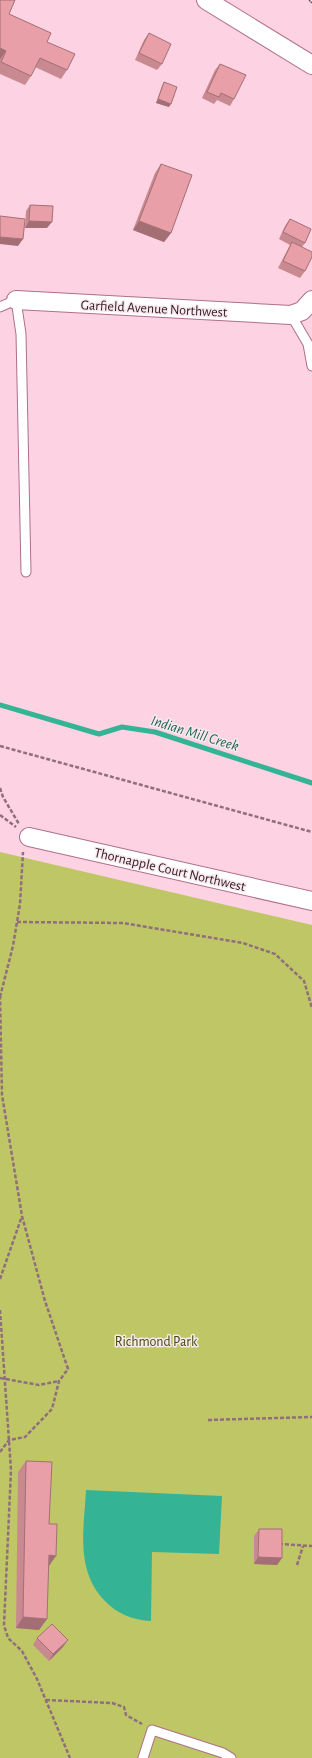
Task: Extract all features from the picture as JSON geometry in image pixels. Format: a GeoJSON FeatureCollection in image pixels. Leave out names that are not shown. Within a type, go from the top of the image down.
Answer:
{"type":"FeatureCollection","features":[{"type":"Feature","properties":{"kind":"street"},"geometry":{"type":"LineString","coordinates":[[206,0],[312,65]]}},
{"type":"Feature","properties":{"kind":"street"},"geometry":{"type":"LineString","coordinates":[[291,315],[302,311],[312,300]]}},
{"type":"Feature","properties":{"kind":"street","name":"Garfield Avenue Northwest"},"geometry":{"type":"LineString","coordinates":[[8,304],[291,315]]}},
{"type":"Feature","properties":{"kind":"street","name":"Thornapple Court Northwest"},"geometry":{"type":"LineString","coordinates":[[26,844],[312,901]]}},
{"type":"Feature","properties":{"kind":"lane"},"geometry":{"type":"LineString","coordinates":[[8,304],[20,334],[26,572]]}},
{"type":"Feature","properties":{"kind":"lane"},"geometry":{"type":"LineString","coordinates":[[291,315],[308,344],[312,366]]}},
{"type":"Feature","properties":{"kind":"lane"},"geometry":{"type":"LineString","coordinates":[[143,1758],[152,1730],[223,1753],[232,1758]]}},
{"type":"Feature","properties":{"kind":"path"},"geometry":{"type":"LineString","coordinates":[[0,746],[312,832]]}},
{"type":"Feature","properties":{"kind":"path"},"geometry":{"type":"LineString","coordinates":[[0,788],[26,844],[20,904],[13,946],[0,997],[2,1095],[22,1216],[45,1301],[68,1369],[59,1381],[52,1409],[25,1437],[9,1440],[0,1452]]}},
{"type":"Feature","properties":{"kind":"path"},"geometry":{"type":"LineString","coordinates":[[17,922],[124,923],[243,943],[275,954],[304,981],[312,1008]]}},
{"type":"Feature","properties":{"kind":"path"},"geometry":{"type":"LineString","coordinates":[[0,1279],[22,1216]]}},
{"type":"Feature","properties":{"kind":"path"},"geometry":{"type":"LineString","coordinates":[[0,1310],[11,1470],[4,1625],[8,1638],[22,1651],[46,1700],[70,1758]]}},
{"type":"Feature","properties":{"kind":"path"},"geometry":{"type":"LineString","coordinates":[[0,1378],[39,1385],[59,1381]]}},
{"type":"Feature","properties":{"kind":"path"},"geometry":{"type":"LineString","coordinates":[[208,1420],[312,1417]]}},
{"type":"Feature","properties":{"kind":"path"},"geometry":{"type":"LineString","coordinates":[[277,1544],[312,1546]]}},
{"type":"Feature","properties":{"kind":"path"},"geometry":{"type":"LineString","coordinates":[[297,1565],[303,1546]]}},
{"type":"Feature","properties":{"kind":"path"},"geometry":{"type":"LineString","coordinates":[[46,1700],[112,1703],[124,1707],[126,1715],[152,1730]]}},
{"type":"Feature","properties":{"kind":"green space","name":"Richmond Park"},"geometry":{"type":"Polygon","coordinates":[[[0,852],[312,925],[312,1758],[0,1758],[0,852]]]}},
{"type":"Feature","properties":{"kind":"shaded area"},"geometry":{"type":"Polygon","coordinates":[[[86,1490],[222,1496],[219,1554],[152,1552],[151,1621],[126,1616],[105,1601],[95,1589],[89,1576],[85,1563],[83,1534],[86,1490]]]}},
{"type":"Feature","properties":{"kind":"building"},"geometry":{"type":"Polygon","coordinates":[[[0,0],[15,0],[9,14],[51,33],[47,42],[75,54],[67,70],[40,58],[31,76],[1,62],[6,51],[0,48],[0,0]]]}},
{"type":"Feature","properties":{"kind":"building"},"geometry":{"type":"Polygon","coordinates":[[[149,33],[171,44],[162,64],[139,53],[149,33]]]}},
{"type":"Feature","properties":{"kind":"building"},"geometry":{"type":"Polygon","coordinates":[[[220,64],[246,75],[234,99],[221,93],[219,97],[207,92],[220,64]]]}},
{"type":"Feature","properties":{"kind":"building"},"geometry":{"type":"Polygon","coordinates":[[[164,82],[177,87],[171,104],[158,99],[164,82]]]}},
{"type":"Feature","properties":{"kind":"building"},"geometry":{"type":"Polygon","coordinates":[[[161,164],[192,175],[171,233],[139,221],[161,164]]]}},
{"type":"Feature","properties":{"kind":"building"},"geometry":{"type":"Polygon","coordinates":[[[30,205],[53,206],[52,222],[29,221],[30,205]]]}},
{"type":"Feature","properties":{"kind":"building"},"geometry":{"type":"Polygon","coordinates":[[[0,216],[25,219],[23,239],[0,237],[0,216]]]}},
{"type":"Feature","properties":{"kind":"building"},"geometry":{"type":"Polygon","coordinates":[[[290,219],[311,229],[305,243],[283,232],[290,219]]]}},
{"type":"Feature","properties":{"kind":"building"},"geometry":{"type":"Polygon","coordinates":[[[292,242],[312,252],[312,257],[305,271],[283,261],[292,242]]]}},
{"type":"Feature","properties":{"kind":"building"},"geometry":{"type":"Polygon","coordinates":[[[26,1461],[52,1462],[49,1524],[57,1524],[56,1556],[49,1555],[47,1619],[23,1617],[26,1461]]]}},
{"type":"Feature","properties":{"kind":"building"},"geometry":{"type":"Polygon","coordinates":[[[259,1529],[282,1529],[282,1558],[258,1557],[259,1529]]]}},
{"type":"Feature","properties":{"kind":"building"},"geometry":{"type":"Polygon","coordinates":[[[52,1624],[68,1640],[53,1654],[37,1638],[52,1624]]]}},
{"type":"Feature","properties":{"kind":"waterway","name":"Indian Mill Creek"},"geometry":{"type":"LineString","coordinates":[[0,705],[99,734],[122,727],[155,732],[312,783]]}}]}
